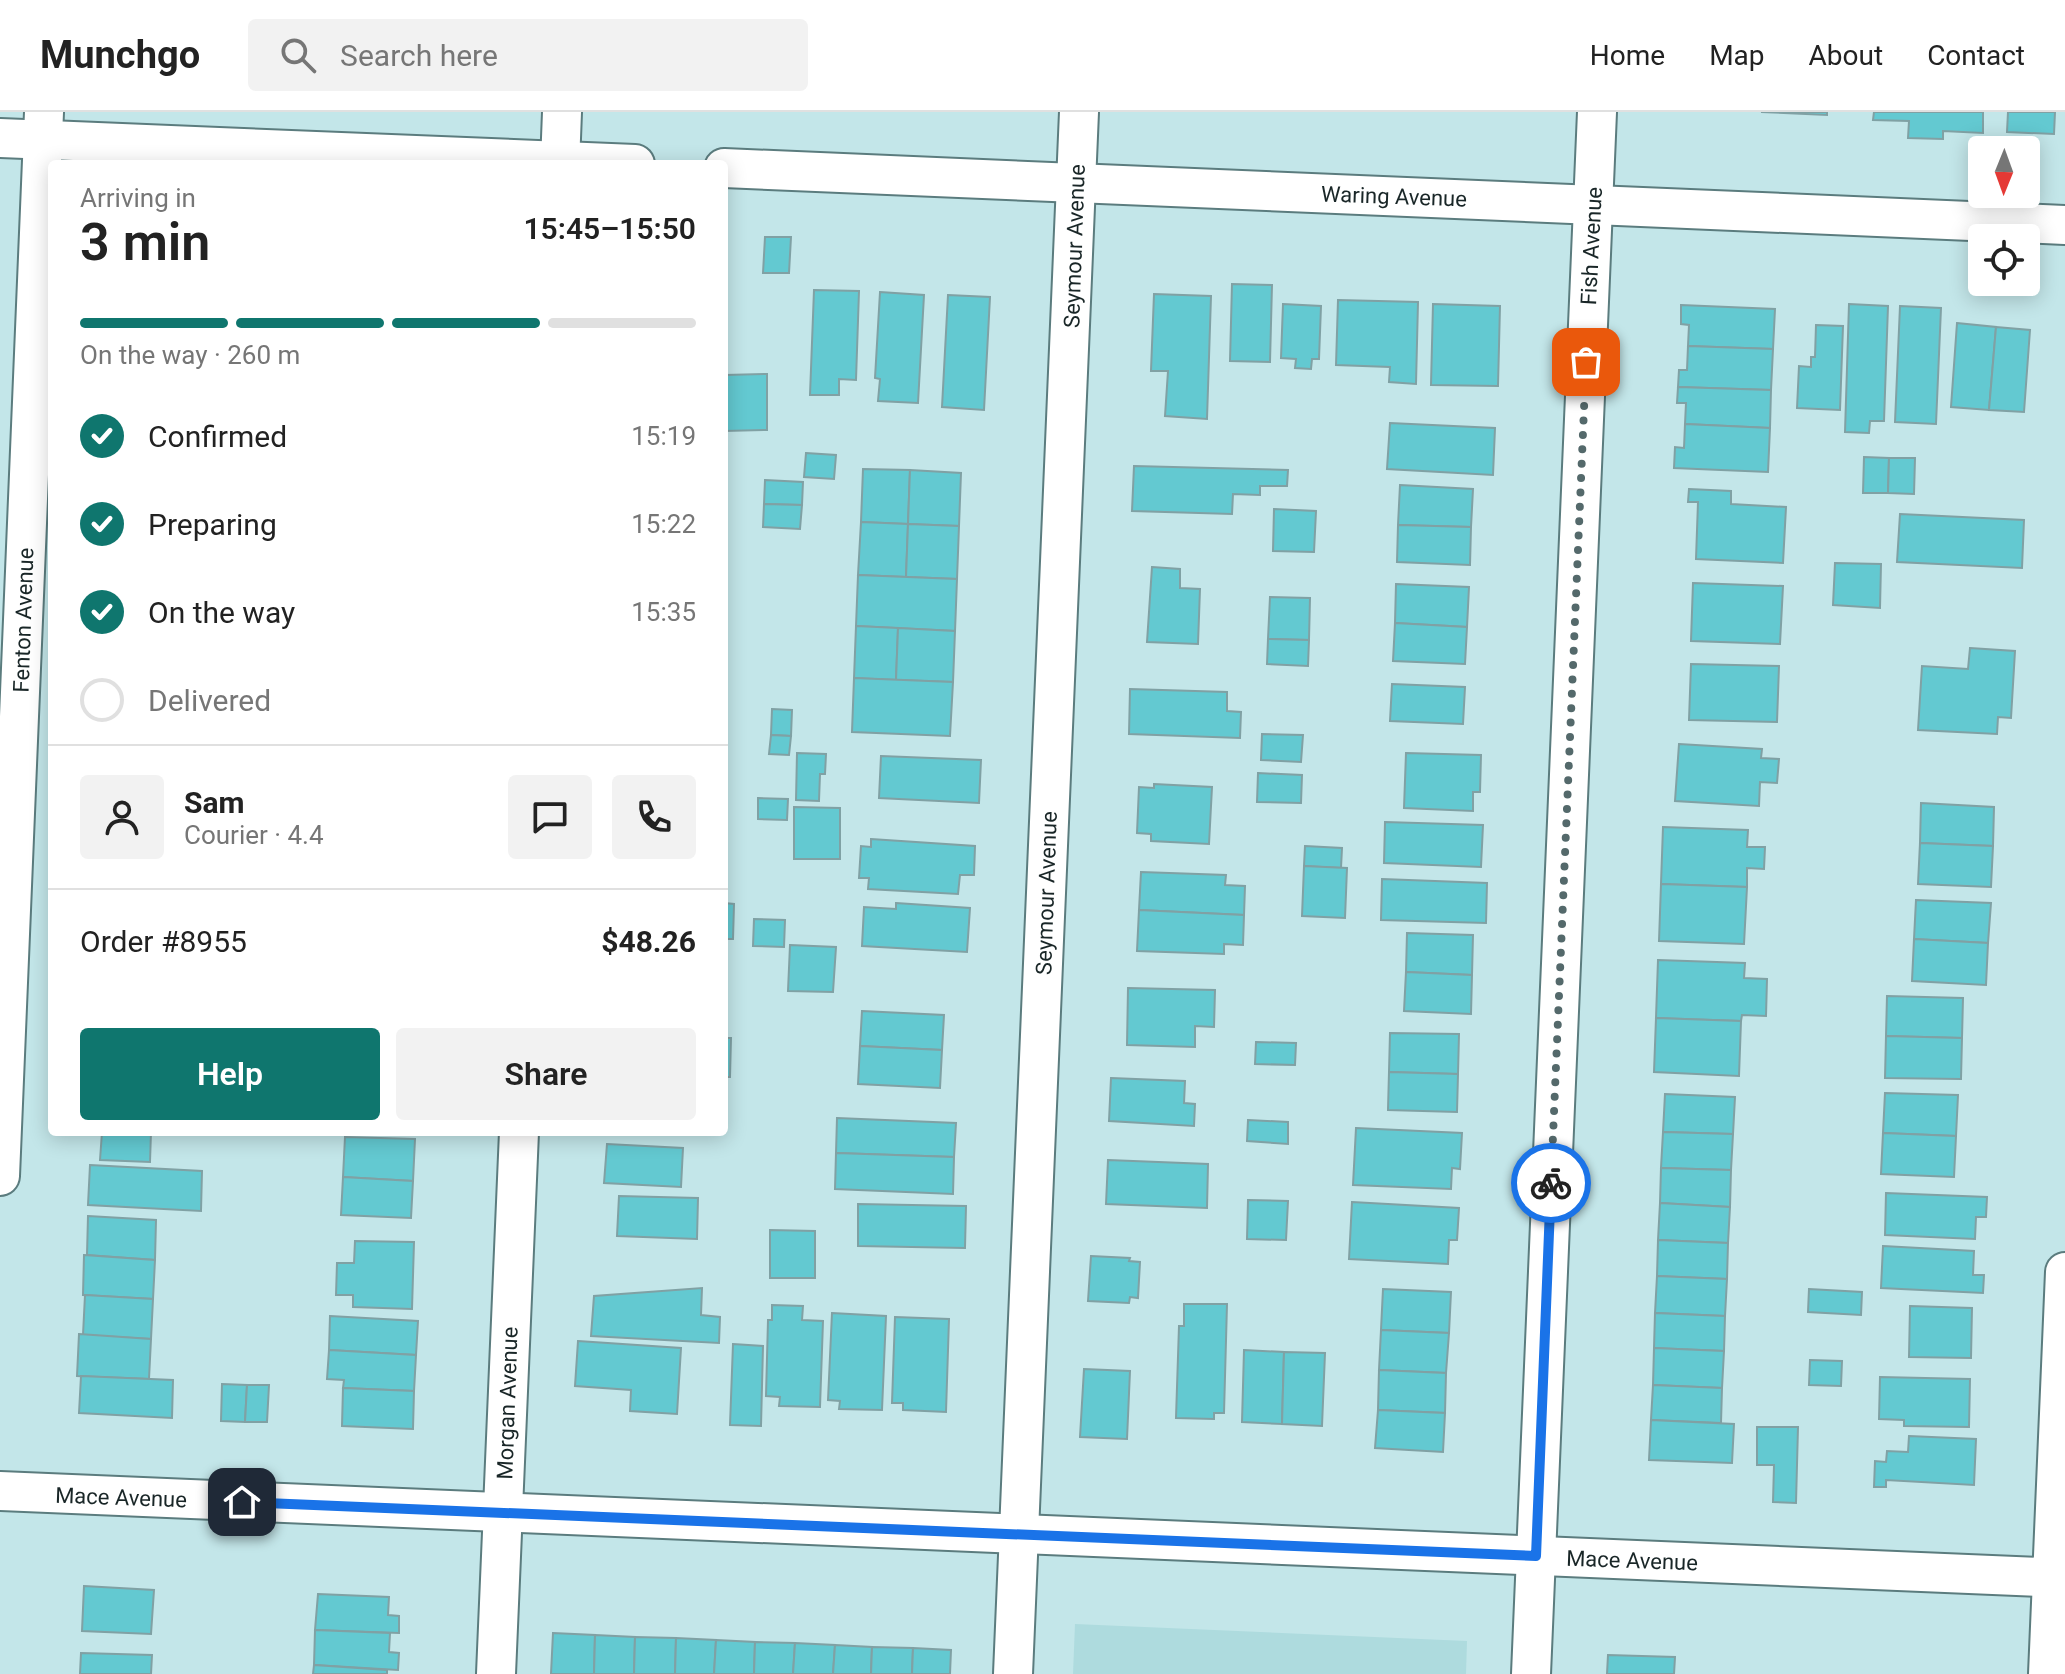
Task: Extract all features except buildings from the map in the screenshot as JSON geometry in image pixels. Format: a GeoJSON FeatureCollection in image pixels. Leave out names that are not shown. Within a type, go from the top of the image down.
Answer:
{"type":"FeatureCollection","features":[{"type":"Feature","properties":{"kind":"street"},"geometry":{"type":"LineString","coordinates":[[560,160],[562,112]]}},
{"type":"Feature","properties":{"kind":"street","name":"Seymour Avenue"},"geometry":{"type":"LineString","coordinates":[[1013,1674],[1079,112]]}},
{"type":"Feature","properties":{"kind":"street","name":"Fish Avenue"},"geometry":{"type":"LineString","coordinates":[[1531,1674],[1597,112]]}},
{"type":"Feature","properties":{"kind":"street"},"geometry":{"type":"LineString","coordinates":[[0,138],[44,126],[518,160]]}},
{"type":"Feature","properties":{"kind":"street","name":"Fenton Avenue"},"geometry":{"type":"LineString","coordinates":[[0,1176],[44,126]]}},
{"type":"Feature","properties":{"kind":"street","name":"Waring Avenue"},"geometry":{"type":"LineString","coordinates":[[728,168],[2065,225]]}},
{"type":"Feature","properties":{"kind":"street","name":"Morgan Avenue"},"geometry":{"type":"LineString","coordinates":[[496,1674],[519,1136]]}},
{"type":"Feature","properties":{"kind":"street"},"geometry":{"type":"LineString","coordinates":[[2048,1674],[2059,1578],[2065,1272]]}},
{"type":"Feature","properties":{"kind":"street","name":"Mace Avenue"},"geometry":{"type":"LineString","coordinates":[[0,1491],[2059,1578]]}},
{"type":"Feature","properties":{"kind":"shaded area"},"geometry":{"type":"Polygon","coordinates":[[[1075,1624],[1467,1641],[1466,1674],[1073,1674],[1075,1624]]]}},
{"type":"Feature","properties":{"kind":"way so far"},"geometry":{"type":"LineString","coordinates":[[1551,1183],[1586,362]]}},
{"type":"Feature","properties":{"kind":"route"},"geometry":{"type":"LineString","coordinates":[[242,1502],[1536,1556],[1551,1183]]}}]}
